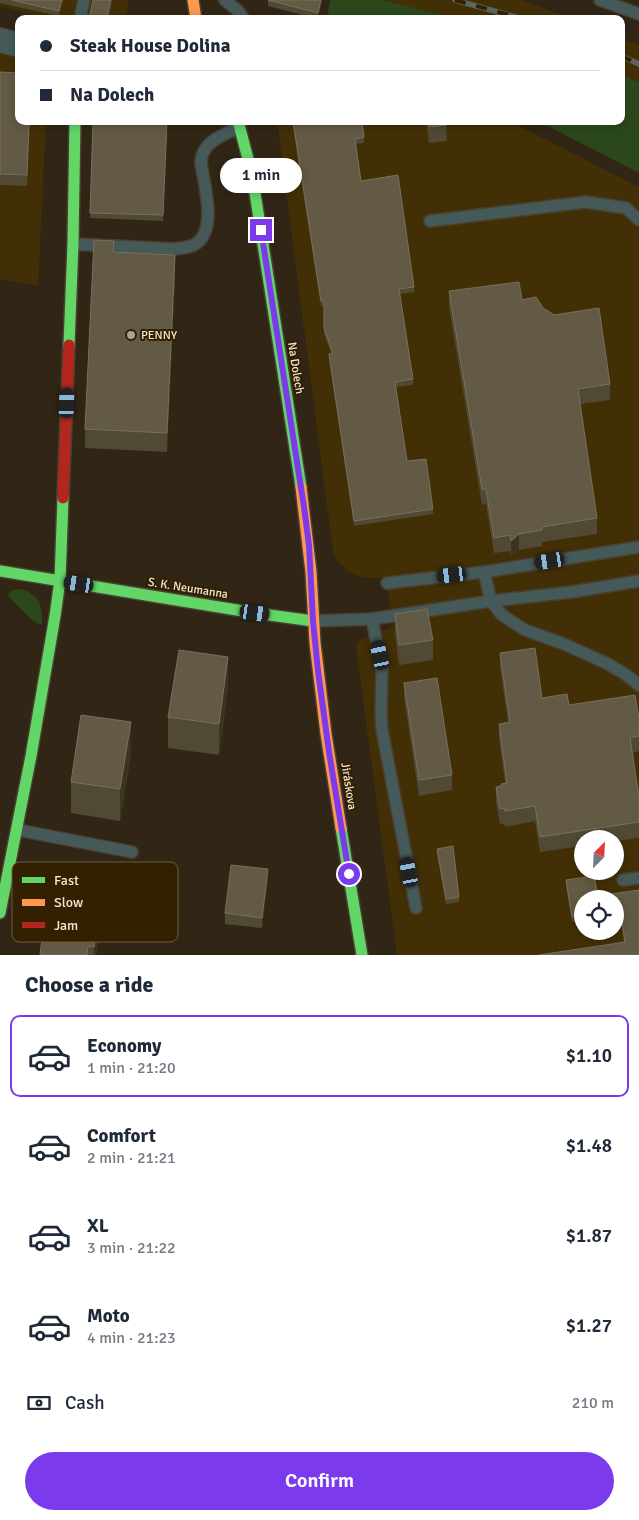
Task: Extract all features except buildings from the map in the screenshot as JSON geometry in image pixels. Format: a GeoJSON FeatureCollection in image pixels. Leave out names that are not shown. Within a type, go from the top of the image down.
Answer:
{"type":"FeatureCollection","features":[{"type":"Feature","properties":{"kind":"street"},"geometry":{"type":"LineString","coordinates":[[193,0],[195,15]]}},
{"type":"Feature","properties":{"kind":"street"},"geometry":{"type":"LineString","coordinates":[[0,40],[15,44]]}},
{"type":"Feature","properties":{"kind":"street"},"geometry":{"type":"LineString","coordinates":[[0,913],[10,863],[9,829],[43,688],[60,580],[73,244],[75,125]]}},
{"type":"Feature","properties":{"kind":"street","name":"Na Dolech"},"geometry":{"type":"LineString","coordinates":[[239,125],[246,144],[252,174],[296,455],[309,545],[313,621]]}},
{"type":"Feature","properties":{"kind":"street","name":"S. K. Neumanna"},"geometry":{"type":"LineString","coordinates":[[0,571],[313,621]]}},
{"type":"Feature","properties":{"kind":"street","name":"Jiráskova"},"geometry":{"type":"LineString","coordinates":[[313,621],[326,734],[362,955]]}},
{"type":"Feature","properties":{"kind":"lane"},"geometry":{"type":"LineString","coordinates":[[81,15],[84,0]]}},
{"type":"Feature","properties":{"kind":"lane"},"geometry":{"type":"LineString","coordinates":[[225,0],[241,15]]}},
{"type":"Feature","properties":{"kind":"lane"},"geometry":{"type":"LineString","coordinates":[[600,0],[639,14]]}},
{"type":"Feature","properties":{"kind":"lane"},"geometry":{"type":"LineString","coordinates":[[73,244],[182,248],[196,244],[205,231],[208,222],[201,163],[203,150],[210,142],[237,125]]}},
{"type":"Feature","properties":{"kind":"lane"},"geometry":{"type":"LineString","coordinates":[[430,221],[586,202],[626,208],[639,220]]}},
{"type":"Feature","properties":{"kind":"lane"},"geometry":{"type":"LineString","coordinates":[[387,583],[484,572],[639,547]]}},
{"type":"Feature","properties":{"kind":"lane"},"geometry":{"type":"LineString","coordinates":[[484,572],[491,601],[502,615],[525,630],[564,644],[608,664],[639,685]]}},
{"type":"Feature","properties":{"kind":"lane"},"geometry":{"type":"LineString","coordinates":[[313,621],[372,619],[639,581]]}},
{"type":"Feature","properties":{"kind":"lane"},"geometry":{"type":"LineString","coordinates":[[372,619],[382,669],[382,730],[416,908]]}},
{"type":"Feature","properties":{"kind":"lane"},"geometry":{"type":"LineString","coordinates":[[9,829],[132,852]]}},
{"type":"Feature","properties":{"kind":"lane"},"geometry":{"type":"LineString","coordinates":[[624,880],[639,878]]}},
{"type":"Feature","properties":{"kind":"shaded area"},"geometry":{"type":"Polygon","coordinates":[[[0,0],[129,0],[126,15],[34,15],[0,6],[0,0]]]}},
{"type":"Feature","properties":{"kind":"shaded area"},"geometry":{"type":"Polygon","coordinates":[[[382,0],[520,0],[562,15],[444,15],[382,0]]]}},
{"type":"Feature","properties":{"kind":"shaded area"},"geometry":{"type":"Polygon","coordinates":[[[625,40],[639,45],[639,83],[625,76],[625,40]]]}},
{"type":"Feature","properties":{"kind":"shaded area"},"geometry":{"type":"Polygon","coordinates":[[[0,47],[15,51],[15,125],[46,125],[38,286],[0,279],[0,47]]]}},
{"type":"Feature","properties":{"kind":"shaded area"},"geometry":{"type":"Polygon","coordinates":[[[278,125],[517,125],[639,187],[639,955],[397,955],[356,646],[360,640],[393,627],[386,578],[364,578],[349,572],[337,560],[333,551],[278,125]]]}},
{"type":"Feature","properties":{"kind":"green space"},"geometry":{"type":"Polygon","coordinates":[[[330,0],[382,0],[444,15],[328,15],[330,0]]]}},
{"type":"Feature","properties":{"kind":"green space"},"geometry":{"type":"Polygon","coordinates":[[[625,76],[639,83],[639,173],[546,125],[625,125],[625,76]]]}},
{"type":"Feature","properties":{"kind":"green space"},"geometry":{"type":"Polygon","coordinates":[[[21,589],[32,595],[39,602],[42,613],[42,625],[33,621],[7,595],[13,590],[21,589]]]}},
{"type":"Feature","properties":{"kind":"railway"},"geometry":{"type":"LineString","coordinates":[[455,0],[509,15]]}},
{"type":"Feature","properties":{"kind":"railway"},"geometry":{"type":"LineString","coordinates":[[625,58],[639,64]]}},
{"type":"Feature","properties":{"kind":"traffic: fast"},"geometry":{"type":"LineString","coordinates":[[69,345],[75,125]]}},
{"type":"Feature","properties":{"kind":"traffic: fast"},"geometry":{"type":"LineString","coordinates":[[239,125],[252,174],[301,487]]}},
{"type":"Feature","properties":{"kind":"traffic: fast"},"geometry":{"type":"LineString","coordinates":[[0,913],[31,756],[55,616],[60,580],[63,498]]}},
{"type":"Feature","properties":{"kind":"traffic: fast"},"geometry":{"type":"LineString","coordinates":[[0,571],[313,621]]}},
{"type":"Feature","properties":{"kind":"traffic: fast"},"geometry":{"type":"LineString","coordinates":[[341,828],[362,955]]}},
{"type":"Feature","properties":{"kind":"traffic: slow"},"geometry":{"type":"LineString","coordinates":[[193,0],[195,15]]}},
{"type":"Feature","properties":{"kind":"traffic: slow"},"geometry":{"type":"LineString","coordinates":[[301,487],[311,572],[315,643],[326,734],[341,828]]}},
{"type":"Feature","properties":{"kind":"traffic: jam"},"geometry":{"type":"LineString","coordinates":[[63,498],[69,345]]}},
{"type":"Feature","properties":{"kind":"place","name":"PENNY"},"geometry":{"type":"Point","coordinates":[131,335]}},
{"type":"Feature","properties":{"kind":"route"},"geometry":{"type":"LineString","coordinates":[[261,230],[304,507],[309,545],[318,671],[349,874]]}}]}
